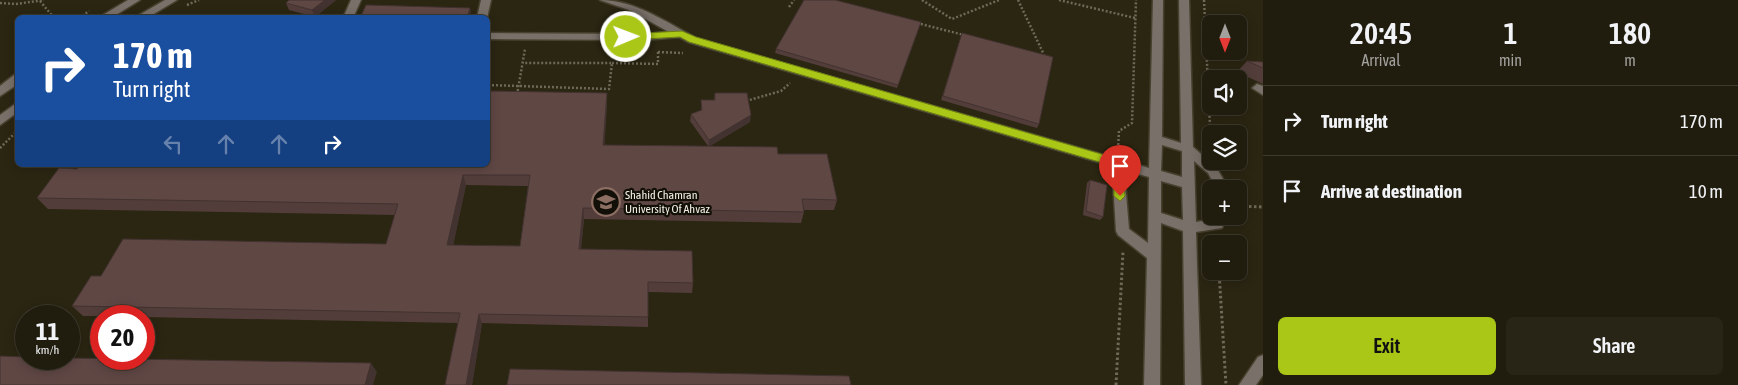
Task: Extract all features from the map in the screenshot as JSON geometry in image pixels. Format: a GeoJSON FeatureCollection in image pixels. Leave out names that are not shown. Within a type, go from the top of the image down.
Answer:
{"type":"FeatureCollection","features":[{"type":"Feature","properties":{"kind":"lane"},"geometry":{"type":"LineString","coordinates":[[108,15],[135,0]]}},
{"type":"Feature","properties":{"kind":"lane"},"geometry":{"type":"LineString","coordinates":[[144,15],[172,0]]}},
{"type":"Feature","properties":{"kind":"lane"},"geometry":{"type":"LineString","coordinates":[[349,15],[356,0]]}},
{"type":"Feature","properties":{"kind":"lane"},"geometry":{"type":"LineString","coordinates":[[483,15],[486,0]]}},
{"type":"Feature","properties":{"kind":"lane"},"geometry":{"type":"LineString","coordinates":[[605,0],[632,8],[692,40],[1188,184]]}},
{"type":"Feature","properties":{"kind":"lane"},"geometry":{"type":"LineString","coordinates":[[1152,385],[1158,0]]}},
{"type":"Feature","properties":{"kind":"lane"},"geometry":{"type":"LineString","coordinates":[[1184,0],[1193,385]]}},
{"type":"Feature","properties":{"kind":"lane"},"geometry":{"type":"LineString","coordinates":[[490,36],[659,36],[682,34]]}},
{"type":"Feature","properties":{"kind":"lane"},"geometry":{"type":"LineString","coordinates":[[0,92],[15,80]]}},
{"type":"Feature","properties":{"kind":"lane"},"geometry":{"type":"LineString","coordinates":[[0,120],[15,108]]}},
{"type":"Feature","properties":{"kind":"lane"},"geometry":{"type":"LineString","coordinates":[[1156,140],[1188,149],[1212,170],[1218,180]]}},
{"type":"Feature","properties":{"kind":"lane"},"geometry":{"type":"LineString","coordinates":[[1118,163],[1120,214],[1124,231],[1154,256]]}},
{"type":"Feature","properties":{"kind":"lane"},"geometry":{"type":"LineString","coordinates":[[1155,216],[1190,228],[1210,225]]}},
{"type":"Feature","properties":{"kind":"lane"},"geometry":{"type":"LineString","coordinates":[[1247,385],[1263,362]]}},
{"type":"Feature","properties":{"kind":"path"},"geometry":{"type":"LineString","coordinates":[[789,7],[794,0]]}},
{"type":"Feature","properties":{"kind":"path"},"geometry":{"type":"LineString","coordinates":[[922,0],[952,19],[999,0]]}},
{"type":"Feature","properties":{"kind":"path"},"geometry":{"type":"LineString","coordinates":[[1018,0],[1046,57],[1045,66]]}},
{"type":"Feature","properties":{"kind":"path"},"geometry":{"type":"LineString","coordinates":[[1060,0],[1135,18]]}},
{"type":"Feature","properties":{"kind":"path"},"geometry":{"type":"LineString","coordinates":[[1118,163],[1118,131],[1132,123],[1136,0]]}},
{"type":"Feature","properties":{"kind":"path"},"geometry":{"type":"LineString","coordinates":[[1204,0],[1210,125]]}},
{"type":"Feature","properties":{"kind":"path"},"geometry":{"type":"LineString","coordinates":[[0,3],[16,4],[42,1],[52,15]]}},
{"type":"Feature","properties":{"kind":"path"},"geometry":{"type":"LineString","coordinates":[[916,22],[972,37]]}},
{"type":"Feature","properties":{"kind":"path"},"geometry":{"type":"LineString","coordinates":[[516,102],[528,36]]}},
{"type":"Feature","properties":{"kind":"path"},"geometry":{"type":"LineString","coordinates":[[523,63],[658,64],[659,36]]}},
{"type":"Feature","properties":{"kind":"path"},"geometry":{"type":"LineString","coordinates":[[1037,54],[1046,57]]}},
{"type":"Feature","properties":{"kind":"path"},"geometry":{"type":"LineString","coordinates":[[490,85],[609,89],[612,63]]}},
{"type":"Feature","properties":{"kind":"path"},"geometry":{"type":"LineString","coordinates":[[746,101],[781,91],[799,70]]}},
{"type":"Feature","properties":{"kind":"path"},"geometry":{"type":"LineString","coordinates":[[0,148],[15,133]]}},
{"type":"Feature","properties":{"kind":"path"},"geometry":{"type":"LineString","coordinates":[[1247,206],[1263,207]]}},
{"type":"Feature","properties":{"kind":"path"},"geometry":{"type":"LineString","coordinates":[[1116,385],[1124,231]]}},
{"type":"Feature","properties":{"kind":"path"},"geometry":{"type":"LineString","coordinates":[[1220,280],[1226,385]]}},
{"type":"Feature","properties":{"kind":"building"},"geometry":{"type":"Polygon","coordinates":[[[289,0],[325,0],[312,10],[286,3],[289,0]]]}},
{"type":"Feature","properties":{"kind":"building"},"geometry":{"type":"Polygon","coordinates":[[[804,0],[835,0],[921,22],[898,85],[776,49],[804,0]]]}},
{"type":"Feature","properties":{"kind":"building"},"geometry":{"type":"Polygon","coordinates":[[[366,5],[470,8],[468,15],[361,15],[366,5]]]}},
{"type":"Feature","properties":{"kind":"building"},"geometry":{"type":"Polygon","coordinates":[[[962,33],[1053,57],[1039,124],[943,96],[962,33]]]}},
{"type":"Feature","properties":{"kind":"building"},"geometry":{"type":"Polygon","coordinates":[[[1247,61],[1263,62],[1263,68],[1247,61]]]}},
{"type":"Feature","properties":{"kind":"building"},"geometry":{"type":"Polygon","coordinates":[[[490,91],[607,93],[603,145],[777,147],[778,154],[827,154],[837,200],[802,199],[804,212],[583,208],[579,249],[692,251],[693,283],[648,282],[648,317],[479,314],[466,385],[445,385],[460,313],[155,307],[155,305],[73,305],[91,276],[101,276],[123,239],[386,244],[398,204],[37,198],[59,168],[490,167],[490,91]],[[463,175],[447,245],[520,246],[530,175],[463,175]]]}},
{"type":"Feature","properties":{"kind":"building"},"geometry":{"type":"Polygon","coordinates":[[[715,93],[747,93],[751,115],[709,140],[691,114],[702,110],[701,100],[715,100],[715,93]]]}},
{"type":"Feature","properties":{"kind":"building"},"geometry":{"type":"Polygon","coordinates":[[[1090,180],[1107,185],[1103,217],[1086,211],[1090,180]]]}},
{"type":"Feature","properties":{"kind":"building"},"geometry":{"type":"Polygon","coordinates":[[[0,356],[15,357],[15,370],[80,370],[80,358],[90,358],[90,370],[155,370],[155,359],[371,363],[365,385],[0,385],[0,356]]]}},
{"type":"Feature","properties":{"kind":"building"},"geometry":{"type":"Polygon","coordinates":[[[510,369],[849,376],[851,385],[507,385],[510,369]]]}},
{"type":"Feature","properties":{"kind":"place","name":"Shahid Chamran University Of Ahvaz"},"geometry":{"type":"Point","coordinates":[606,202]}},
{"type":"Feature","properties":{"kind":"route"},"geometry":{"type":"LineString","coordinates":[[626,37],[682,34],[692,40],[1118,163],[1120,196]]}}]}
